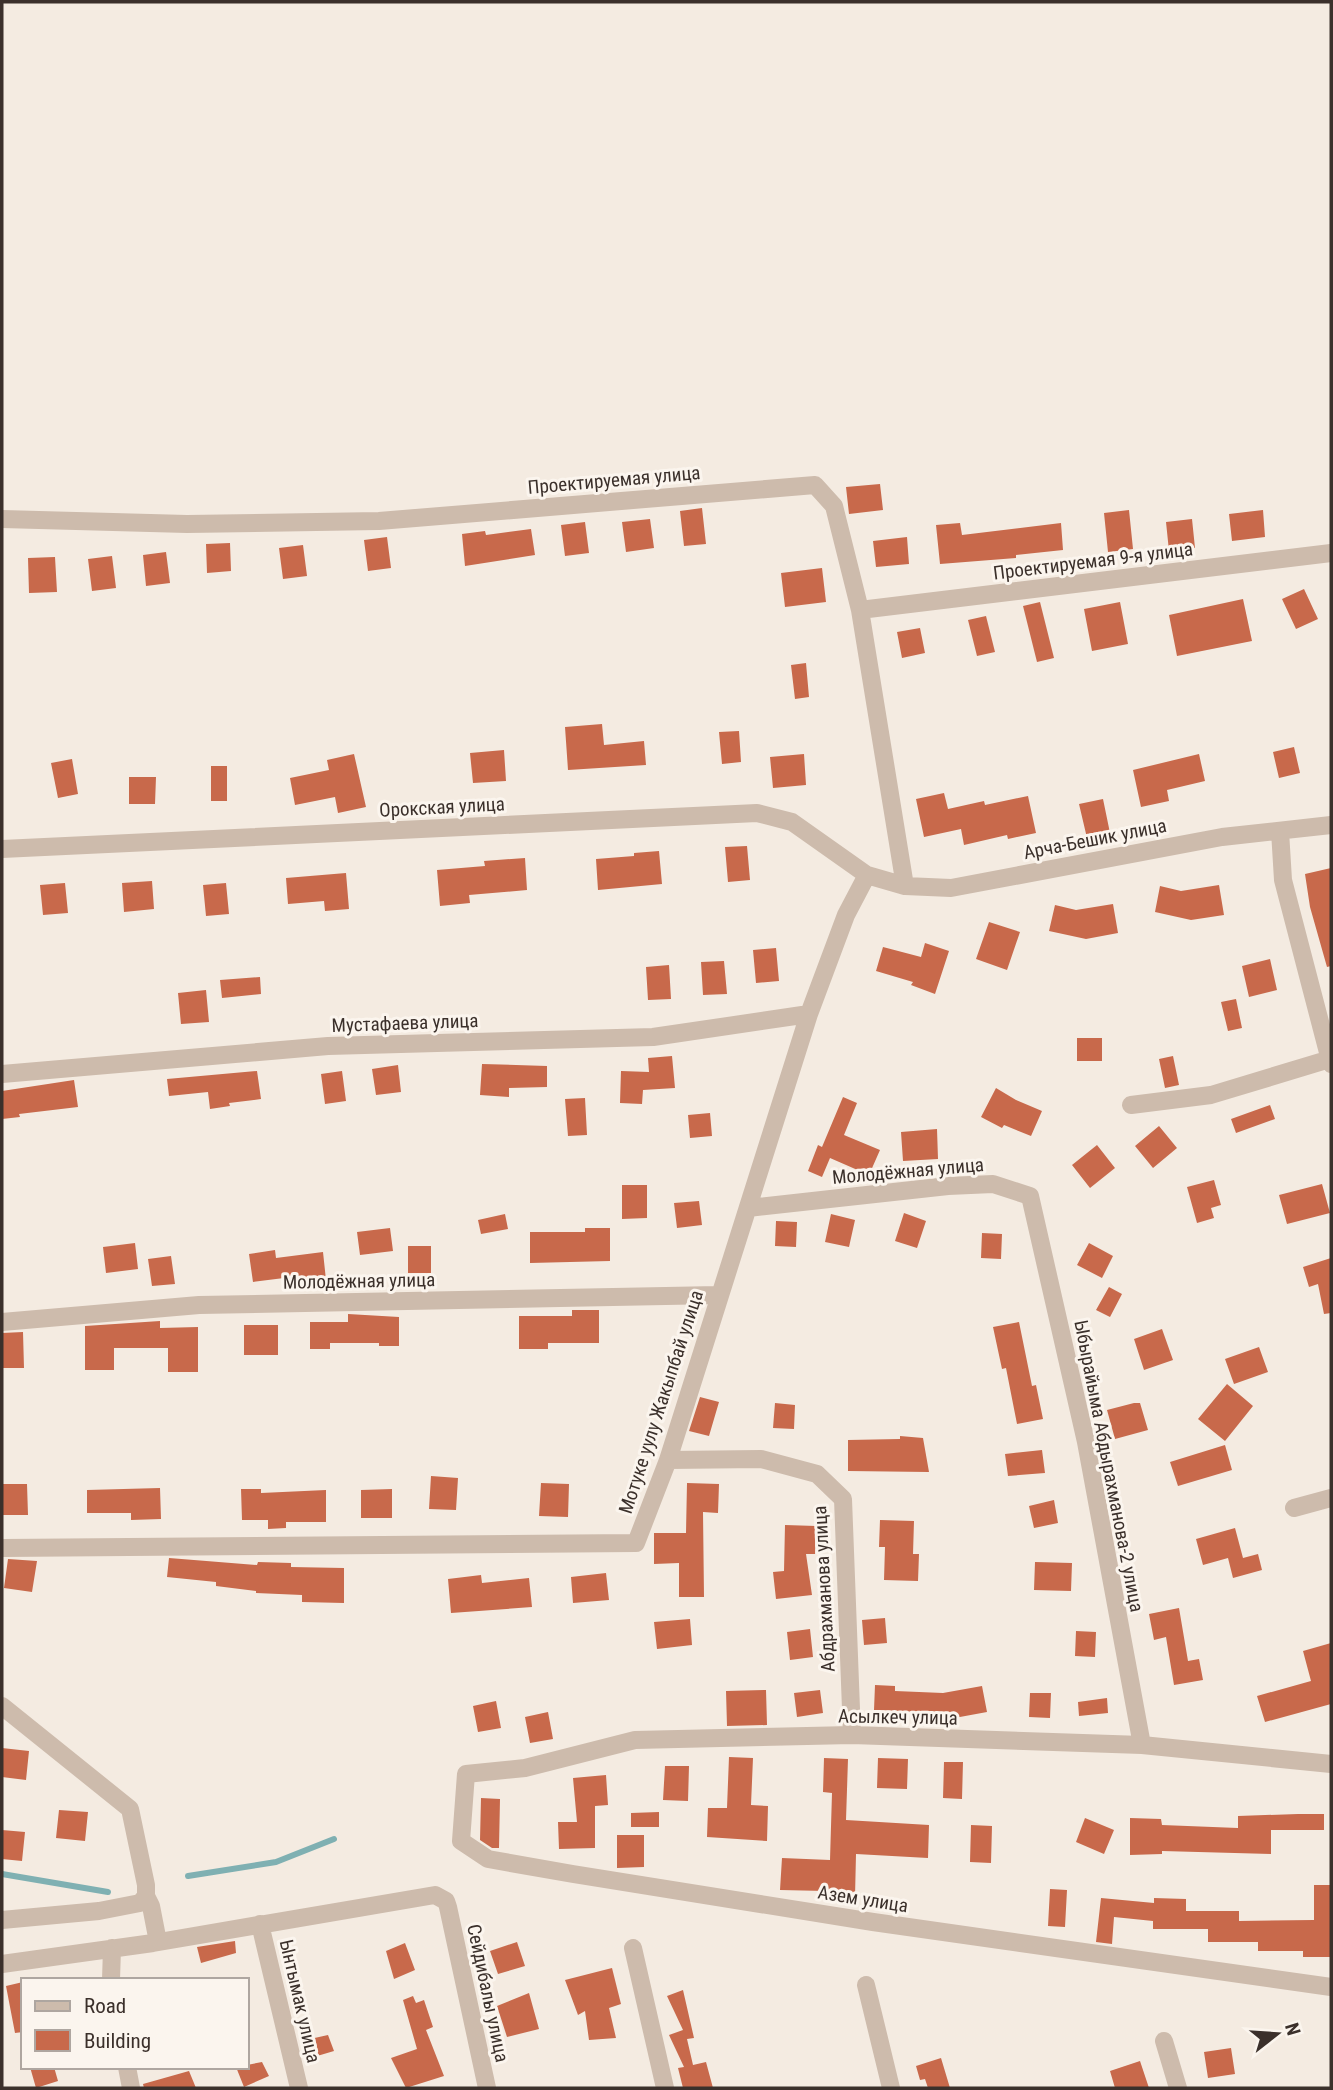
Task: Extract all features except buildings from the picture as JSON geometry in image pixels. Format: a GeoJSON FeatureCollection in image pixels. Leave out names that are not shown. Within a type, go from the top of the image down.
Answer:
{"type":"FeatureCollection","features":[{"type":"Feature","properties":{"kind":"street","name":"Проектируемая улица"},"geometry":{"type":"LineString","coordinates":[[2,519],[187,524],[379,521],[815,485],[834,506],[860,610],[905,886]]}},
{"type":"Feature","properties":{"kind":"street","name":"Проектируемая 9-я улица"},"geometry":{"type":"LineString","coordinates":[[860,610],[1331,553]]}},
{"type":"Feature","properties":{"kind":"street","name":"Орокская улица"},"geometry":{"type":"LineString","coordinates":[[2,849],[757,813],[792,822],[867,875]]}},
{"type":"Feature","properties":{"kind":"street","name":"Арча-Бешик улица"},"geometry":{"type":"LineString","coordinates":[[867,875],[905,886],[951,888],[1222,837],[1331,825]]}},
{"type":"Feature","properties":{"kind":"street"},"geometry":{"type":"LineString","coordinates":[[1130,1105],[1212,1095],[1331,1062],[1283,880],[1280,831]]}},
{"type":"Feature","properties":{"kind":"street","name":"Мотуке уулу Жакыпбай улица"},"geometry":{"type":"LineString","coordinates":[[2,1548],[636,1543],[668,1460],[809,1014],[846,915],[867,875]]}},
{"type":"Feature","properties":{"kind":"street","name":"Мустафаева улица"},"geometry":{"type":"LineString","coordinates":[[2,1074],[328,1046],[653,1037],[809,1014]]}},
{"type":"Feature","properties":{"kind":"street","name":"Молодёжная улица"},"geometry":{"type":"LineString","coordinates":[[748,1208],[948,1186],[993,1184],[1030,1196]]}},
{"type":"Feature","properties":{"kind":"street","name":"Ыбырайыма Абдырахманова-2 улица"},"geometry":{"type":"LineString","coordinates":[[1030,1196],[1086,1442],[1142,1745]]}},
{"type":"Feature","properties":{"kind":"street","name":"Молодёжная улица"},"geometry":{"type":"LineString","coordinates":[[2,1322],[199,1305],[719,1295]]}},
{"type":"Feature","properties":{"kind":"street","name":"Абдрахманова улица"},"geometry":{"type":"LineString","coordinates":[[668,1460],[761,1459],[817,1474],[843,1499],[852,1735]]}},
{"type":"Feature","properties":{"kind":"street"},"geometry":{"type":"LineString","coordinates":[[1294,1508],[1331,1498]]}},
{"type":"Feature","properties":{"kind":"street"},"geometry":{"type":"LineString","coordinates":[[2,1706],[130,1809],[146,1896],[151,1906],[158,1942]]}},
{"type":"Feature","properties":{"kind":"street","name":"Асылкеч улица"},"geometry":{"type":"LineString","coordinates":[[466,1774],[525,1768],[635,1740],[852,1735],[1142,1745],[1331,1764]]}},
{"type":"Feature","properties":{"kind":"street","name":"Азем улица"},"geometry":{"type":"LineString","coordinates":[[466,1774],[461,1842],[488,1859],[873,1922],[1331,1987]]}},
{"type":"Feature","properties":{"kind":"street","name":"Сейдибалы улица"},"geometry":{"type":"LineString","coordinates":[[260,1924],[429,1895],[441,1896],[448,1907],[487,2088]]}},
{"type":"Feature","properties":{"kind":"street"},"geometry":{"type":"LineString","coordinates":[[2,1920],[99,1911],[140,1903],[146,1896]]}},
{"type":"Feature","properties":{"kind":"street"},"geometry":{"type":"LineString","coordinates":[[2,1964],[158,1942],[260,1924]]}},
{"type":"Feature","properties":{"kind":"street","name":"Ынтымак улица"},"geometry":{"type":"LineString","coordinates":[[260,1924],[299,2088]]}},
{"type":"Feature","properties":{"kind":"street"},"geometry":{"type":"LineString","coordinates":[[111,1978],[113,1948]]}},
{"type":"Feature","properties":{"kind":"street"},"geometry":{"type":"LineString","coordinates":[[633,1948],[665,2088]]}},
{"type":"Feature","properties":{"kind":"street"},"geometry":{"type":"LineString","coordinates":[[866,1985],[891,2088]]}},
{"type":"Feature","properties":{"kind":"street"},"geometry":{"type":"LineString","coordinates":[[1164,2041],[1178,2088]]}},
{"type":"Feature","properties":{"kind":"street"},"geometry":{"type":"LineString","coordinates":[[127,2069],[131,2088]]}},
{"type":"Feature","properties":{"kind":"waterway"},"geometry":{"type":"LineString","coordinates":[[188,1876],[276,1862],[334,1839]]}},
{"type":"Feature","properties":{"kind":"waterway"},"geometry":{"type":"LineString","coordinates":[[2,1874],[108,1892]]}}]}
